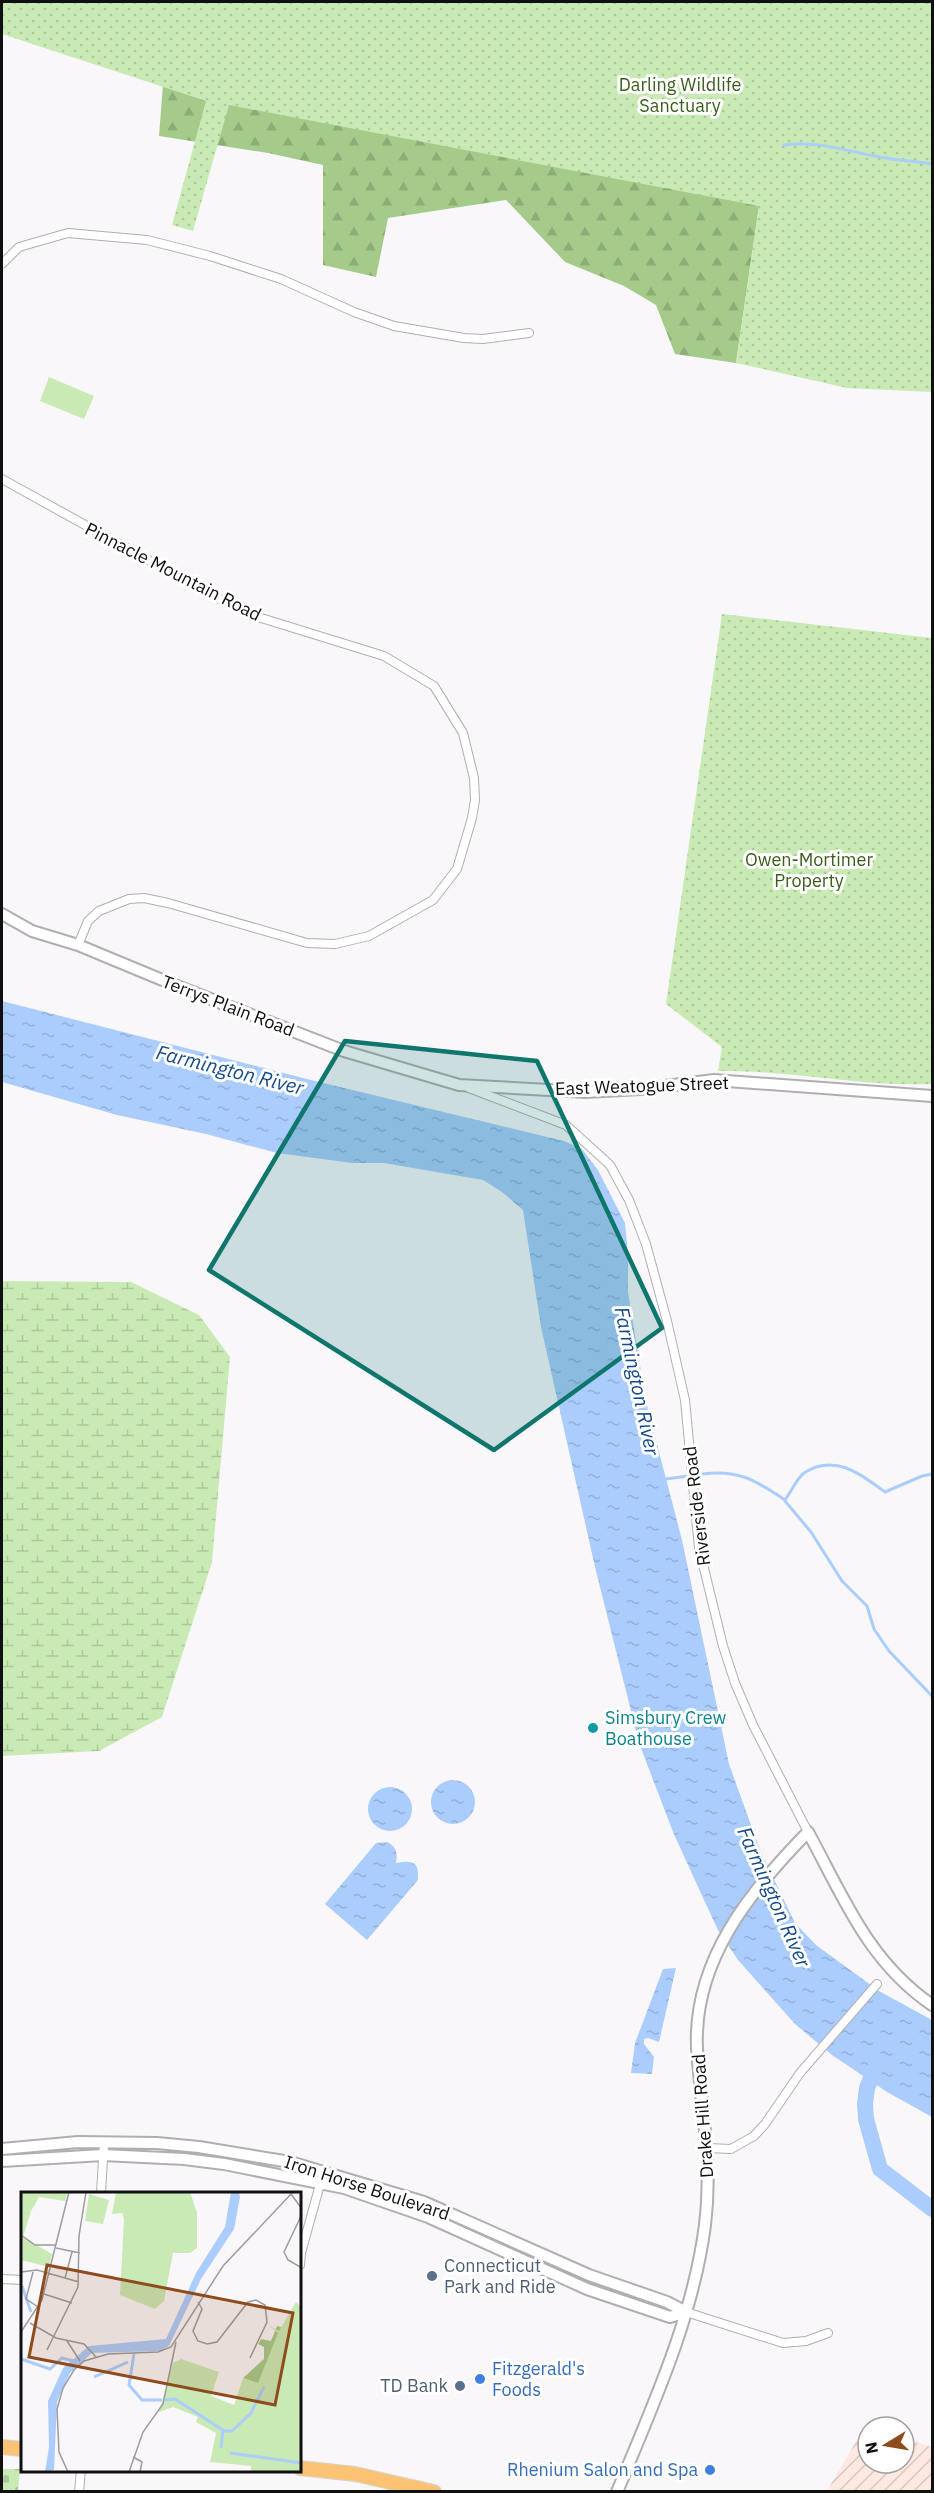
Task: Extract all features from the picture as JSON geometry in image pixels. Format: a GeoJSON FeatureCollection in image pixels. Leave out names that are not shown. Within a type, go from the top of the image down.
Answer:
{"type":"FeatureCollection","features":[{"type":"Feature","properties":{"kind":"highway"},"geometry":{"type":"LineString","coordinates":[[2,2447],[21,2449]]}},
{"type":"Feature","properties":{"kind":"highway"},"geometry":{"type":"LineString","coordinates":[[302,2468],[355,2474],[430,2491]]}},
{"type":"Feature","properties":{"kind":"street"},"geometry":{"type":"LineString","coordinates":[[2,264],[19,247],[68,233],[147,240],[210,256],[281,279],[354,312],[394,326],[483,339],[529,333]]}},
{"type":"Feature","properties":{"kind":"street","name":"Pinnacle Mountain Road"},"geometry":{"type":"LineString","coordinates":[[2,479],[217,598],[258,617],[384,656],[434,686],[463,733],[474,778],[475,800],[472,818],[457,869],[433,900],[369,936],[335,944],[307,943],[144,898],[129,899],[99,911],[88,921],[78,945]]}},
{"type":"Feature","properties":{"kind":"street","name":"Terrys Plain Road"},"geometry":{"type":"LineString","coordinates":[[2,914],[32,931],[78,945],[344,1051],[459,1085]]}},
{"type":"Feature","properties":{"kind":"street","name":"East Weatogue Street"},"geometry":{"type":"LineString","coordinates":[[459,1085],[585,1092],[641,1089],[714,1080],[933,1096]]}},
{"type":"Feature","properties":{"kind":"street","name":"Riverside Road"},"geometry":{"type":"LineString","coordinates":[[459,1085],[566,1125],[610,1165],[629,1200],[646,1244],[667,1320],[685,1400],[699,1548],[723,1646],[735,1683],[753,1725],[808,1832],[873,1949],[900,1980],[933,2005]]}},
{"type":"Feature","properties":{"kind":"street","name":"Drake Hill Road"},"geometry":{"type":"LineString","coordinates":[[617,2492],[662,2384],[686,2312],[705,2226],[708,2148],[699,2074],[697,2024],[704,1983],[722,1941],[775,1868],[808,1832]]}},
{"type":"Feature","properties":{"kind":"street"},"geometry":{"type":"LineString","coordinates":[[708,2148],[731,2149],[754,2136],[765,2124],[800,2073],[877,1984]]}},
{"type":"Feature","properties":{"kind":"street","name":"Iron Horse Boulevard"},"geometry":{"type":"LineString","coordinates":[[2,2149],[71,2142],[157,2143],[264,2156],[324,2170],[424,2202],[589,2275],[667,2302],[686,2312]]}},
{"type":"Feature","properties":{"kind":"street"},"geometry":{"type":"LineString","coordinates":[[101,2192],[104,2143]]}},
{"type":"Feature","properties":{"kind":"street","name":"Iron Horse Boulevard"},"geometry":{"type":"LineString","coordinates":[[2,2161],[103,2155],[184,2159],[224,2164],[344,2188],[428,2217],[587,2289],[670,2317],[686,2312]]}},
{"type":"Feature","properties":{"kind":"street"},"geometry":{"type":"LineString","coordinates":[[302,2249],[324,2170]]}},
{"type":"Feature","properties":{"kind":"street"},"geometry":{"type":"LineString","coordinates":[[2,2279],[21,2280]]}},
{"type":"Feature","properties":{"kind":"street"},"geometry":{"type":"LineString","coordinates":[[686,2312],[783,2343],[806,2341],[828,2333]]}},
{"type":"Feature","properties":{"kind":"street"},"geometry":{"type":"LineString","coordinates":[[79,2492],[81,2472]]}},
{"type":"Feature","properties":{"kind":"highlighted area"},"geometry":{"type":"Polygon","coordinates":[[[345,1041],[537,1061],[662,1328],[494,1450],[209,1270],[345,1041]]]}},
{"type":"Feature","properties":{"kind":"shaded area"},"geometry":{"type":"Polygon","coordinates":[[[856,2441],[856,2475],[916,2475],[916,2442],[932,2447],[932,2491],[827,2491],[856,2441]]]}},
{"type":"Feature","properties":{"kind":"green space","name":"Darling Wildlife Sanctuary"},"geometry":{"type":"Polygon","coordinates":[[[2,2],[932,2],[932,392],[847,388],[736,363],[759,206],[229,105],[193,231],[172,225],[206,101],[2,34],[2,2]]]}},
{"type":"Feature","properties":{"kind":"green space"},"geometry":{"type":"Polygon","coordinates":[[[165,59],[759,206],[736,363],[675,354],[656,305],[624,286],[565,262],[506,200],[388,218],[376,277],[323,265],[323,165],[268,153],[159,136],[165,59]]]}},
{"type":"Feature","properties":{"kind":"green space"},"geometry":{"type":"Polygon","coordinates":[[[49,377],[94,396],[84,419],[40,401],[49,377]]]}},
{"type":"Feature","properties":{"kind":"green space","name":"Owen-Mortimer Property"},"geometry":{"type":"Polygon","coordinates":[[[722,614],[932,638],[932,1084],[879,1083],[772,1073],[718,1071],[722,1047],[666,1004],[722,614]]]}},
{"type":"Feature","properties":{"kind":"green space"},"geometry":{"type":"Polygon","coordinates":[[[2,1281],[131,1282],[199,1315],[230,1357],[212,1562],[162,1717],[99,1751],[2,1756],[2,1281]]]}},
{"type":"Feature","properties":{"kind":"green space"},"geometry":{"type":"Polygon","coordinates":[[[2,2469],[20,2469],[18,2491],[2,2491],[2,2469]]]}},
{"type":"Feature","properties":{"kind":"water","name":"Farmington River"},"geometry":{"type":"Polygon","coordinates":[[[2,1001],[315,1081],[564,1141],[582,1149],[598,1170],[625,1223],[628,1292],[646,1402],[682,1540],[729,1764],[760,1850],[795,1923],[816,1945],[879,1991],[932,2020],[932,2117],[887,2092],[832,2055],[795,2024],[738,1960],[718,1930],[673,1832],[639,1743],[595,1567],[541,1327],[523,1210],[483,1180],[384,1163],[352,1163],[277,1153],[206,1134],[117,1115],[2,1082],[2,1001]]]}},
{"type":"Feature","properties":{"kind":"water"},"geometry":{"type":"Polygon","coordinates":[[[453,1780],[468,1787],[475,1802],[468,1817],[453,1824],[438,1817],[431,1802],[438,1787],[453,1780]]]}},
{"type":"Feature","properties":{"kind":"water"},"geometry":{"type":"Polygon","coordinates":[[[390,1787],[405,1794],[412,1809],[405,1824],[390,1831],[375,1824],[368,1809],[375,1794],[390,1787]]]}},
{"type":"Feature","properties":{"kind":"water"},"geometry":{"type":"Polygon","coordinates":[[[387,1842],[396,1850],[396,1863],[411,1862],[416,1865],[418,1880],[367,1940],[325,1904],[376,1843],[387,1842]]]}},
{"type":"Feature","properties":{"kind":"water"},"geometry":{"type":"Polygon","coordinates":[[[676,1968],[659,2042],[644,2039],[644,2044],[654,2057],[652,2074],[631,2073],[635,2043],[663,1969],[676,1968]]]}},
{"type":"Feature","properties":{"kind":"waterway"},"geometry":{"type":"LineString","coordinates":[[784,145],[811,144],[932,164]]}},
{"type":"Feature","properties":{"kind":"waterway"},"geometry":{"type":"LineString","coordinates":[[703,1474],[727,1473],[747,1478],[785,1500],[801,1475],[815,1467],[826,1465],[847,1468],[885,1492],[932,1474]]}},
{"type":"Feature","properties":{"kind":"waterway"},"geometry":{"type":"LineString","coordinates":[[666,1479],[688,1476]]}},
{"type":"Feature","properties":{"kind":"waterway"},"geometry":{"type":"LineString","coordinates":[[785,1501],[811,1532],[842,1581],[867,1606],[874,1629],[889,1651],[932,1696]]}},
{"type":"Feature","properties":{"kind":"waterway"},"geometry":{"type":"LineString","coordinates":[[878,2061],[867,2088],[865,2104],[866,2119],[880,2169],[932,2209]]}},
{"type":"Feature","properties":{"kind":"place","name":"Simsbury Crew Boathouse"},"geometry":{"type":"Point","coordinates":[593,1728]}},
{"type":"Feature","properties":{"kind":"place","name":"Connecticut Park and Ride"},"geometry":{"type":"Point","coordinates":[432,2276]}},
{"type":"Feature","properties":{"kind":"place","name":"Fitzgerald's Foods"},"geometry":{"type":"Point","coordinates":[480,2379]}},
{"type":"Feature","properties":{"kind":"place","name":"TD Bank"},"geometry":{"type":"Point","coordinates":[460,2386]}},
{"type":"Feature","properties":{"kind":"place","name":"Rhenium Salon and Spa"},"geometry":{"type":"Point","coordinates":[710,2470]}}]}
